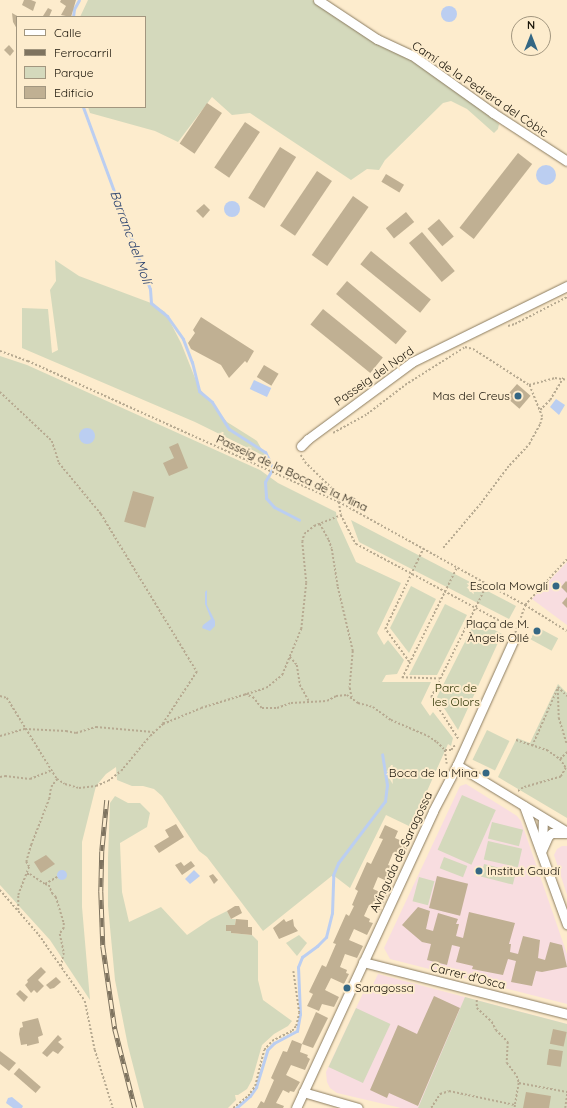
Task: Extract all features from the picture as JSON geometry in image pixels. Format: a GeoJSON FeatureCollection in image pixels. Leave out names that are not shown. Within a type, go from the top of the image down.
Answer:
{"type":"FeatureCollection","features":[{"type":"Feature","properties":{"kind":"street","name":"Camí de la Pedrera del Còbic"},"geometry":{"type":"LineString","coordinates":[[318,0],[377,38],[412,55],[493,113],[567,161]]}},
{"type":"Feature","properties":{"kind":"street","name":"Passeig del Nord"},"geometry":{"type":"LineString","coordinates":[[301,446],[308,439],[412,362],[567,286]]}},
{"type":"Feature","properties":{"kind":"street","name":"Avinguda de Saragossa"},"geometry":{"type":"LineString","coordinates":[[296,1108],[433,811],[457,765],[513,641]]}},
{"type":"Feature","properties":{"kind":"street"},"geometry":{"type":"LineString","coordinates":[[457,765],[567,833]]}},
{"type":"Feature","properties":{"kind":"street"},"geometry":{"type":"LineString","coordinates":[[524,806],[567,924]]}},
{"type":"Feature","properties":{"kind":"street"},"geometry":{"type":"LineString","coordinates":[[534,833],[536,821],[544,818]]}},
{"type":"Feature","properties":{"kind":"street"},"geometry":{"type":"LineString","coordinates":[[541,852],[544,818]]}},
{"type":"Feature","properties":{"kind":"street"},"geometry":{"type":"LineString","coordinates":[[541,852],[548,836],[552,833],[567,833]]}},
{"type":"Feature","properties":{"kind":"street","name":"Carrer d'Osca"},"geometry":{"type":"LineString","coordinates":[[363,962],[567,1014]]}},
{"type":"Feature","properties":{"kind":"street"},"geometry":{"type":"LineString","coordinates":[[303,1092],[358,1108]]}},
{"type":"Feature","properties":{"kind":"path"},"geometry":{"type":"LineString","coordinates":[[330,434],[368,414],[405,385],[465,347],[473,349],[529,385],[542,417],[540,424],[529,444],[507,468],[477,509],[443,548]]}},
{"type":"Feature","properties":{"kind":"path","name":"Passeig de la Boca de la Mina"},"geometry":{"type":"LineString","coordinates":[[0,351],[28,361],[339,502],[525,605],[567,631]]}},
{"type":"Feature","properties":{"kind":"path"},"geometry":{"type":"LineString","coordinates":[[529,385],[542,380],[555,378],[563,378],[567,380]]}},
{"type":"Feature","properties":{"kind":"path"},"geometry":{"type":"LineString","coordinates":[[540,410],[556,391],[563,378]]}},
{"type":"Feature","properties":{"kind":"path"},"geometry":{"type":"LineString","coordinates":[[0,392],[52,441],[59,463],[101,514],[196,672],[163,724],[154,732],[121,771],[108,781],[96,786],[79,788],[57,780],[50,771],[7,698],[0,696]]}},
{"type":"Feature","properties":{"kind":"path"},"geometry":{"type":"LineString","coordinates":[[301,446],[300,453],[305,462],[338,494],[341,515],[356,544],[506,624]]}},
{"type":"Feature","properties":{"kind":"path"},"geometry":{"type":"LineString","coordinates":[[163,724],[201,708],[266,688],[282,675],[301,629],[305,605],[306,583],[302,542],[304,534],[320,524],[341,515]]}},
{"type":"Feature","properties":{"kind":"path"},"geometry":{"type":"LineString","coordinates":[[320,524],[330,540],[338,587],[353,651],[350,688],[352,698]]}},
{"type":"Feature","properties":{"kind":"path"},"geometry":{"type":"LineString","coordinates":[[410,663],[385,629],[424,549]]}},
{"type":"Feature","properties":{"kind":"path"},"geometry":{"type":"LineString","coordinates":[[513,641],[525,605],[567,559]]}},
{"type":"Feature","properties":{"kind":"path"},"geometry":{"type":"LineString","coordinates":[[440,679],[402,678],[457,567]]}},
{"type":"Feature","properties":{"kind":"path"},"geometry":{"type":"LineString","coordinates":[[458,738],[431,697],[487,584]]}},
{"type":"Feature","properties":{"kind":"path"},"geometry":{"type":"LineString","coordinates":[[290,657],[297,665],[300,686],[309,701]]}},
{"type":"Feature","properties":{"kind":"path"},"geometry":{"type":"LineString","coordinates":[[558,688],[567,696]]}},
{"type":"Feature","properties":{"kind":"path"},"geometry":{"type":"LineString","coordinates":[[558,688],[559,718],[567,744]]}},
{"type":"Feature","properties":{"kind":"path"},"geometry":{"type":"LineString","coordinates":[[532,746],[558,688]]}},
{"type":"Feature","properties":{"kind":"path"},"geometry":{"type":"LineString","coordinates":[[245,694],[253,697],[262,708],[277,708],[292,703],[309,701],[327,701],[342,695],[352,698],[358,703],[373,707],[391,720],[428,736],[437,742],[445,750],[447,763],[445,768]]}},
{"type":"Feature","properties":{"kind":"path"},"geometry":{"type":"LineString","coordinates":[[0,736],[25,729],[66,731],[76,734],[96,727],[154,732]]}},
{"type":"Feature","properties":{"kind":"path"},"geometry":{"type":"LineString","coordinates":[[516,740],[547,750],[560,759],[566,768],[561,777],[523,788],[517,792]]}},
{"type":"Feature","properties":{"kind":"path"},"geometry":{"type":"LineString","coordinates":[[445,750],[451,750],[455,745]]}},
{"type":"Feature","properties":{"kind":"path"},"geometry":{"type":"LineString","coordinates":[[560,759],[567,752]]}},
{"type":"Feature","properties":{"kind":"path"},"geometry":{"type":"LineString","coordinates":[[0,777],[5,776],[30,779],[50,771]]}},
{"type":"Feature","properties":{"kind":"path"},"geometry":{"type":"LineString","coordinates":[[18,911],[18,895],[21,883],[27,874],[29,867],[26,862],[31,845],[49,799],[51,786],[57,780]]}},
{"type":"Feature","properties":{"kind":"path"},"geometry":{"type":"LineString","coordinates":[[27,874],[30,874],[49,885],[52,893],[56,897],[64,923],[64,928],[60,934],[64,953],[61,967]]}},
{"type":"Feature","properties":{"kind":"path"},"geometry":{"type":"LineString","coordinates":[[45,884],[57,877]]}},
{"type":"Feature","properties":{"kind":"path"},"geometry":{"type":"LineString","coordinates":[[0,890],[38,935],[85,1001],[95,1050],[113,1108]]}},
{"type":"Feature","properties":{"kind":"path"},"geometry":{"type":"LineString","coordinates":[[233,1108],[248,1096],[255,1086],[264,1050],[272,1041],[292,1031],[296,1026],[299,1013],[293,971]]}},
{"type":"Feature","properties":{"kind":"path"},"geometry":{"type":"LineString","coordinates":[[478,998],[476,1002],[477,1008],[492,1022],[496,1030],[508,1042],[507,1064],[517,1076],[519,1083],[515,1108]]}},
{"type":"Feature","properties":{"kind":"path"},"geometry":{"type":"LineString","coordinates":[[519,1083],[567,1092],[565,1108]]}},
{"type":"Feature","properties":{"kind":"path"},"geometry":{"type":"LineString","coordinates":[[431,1108],[440,1094],[449,1091],[515,1105]]}},
{"type":"Feature","properties":{"kind":"shaded area","name":"Escola Mowgli"},"geometry":{"type":"Polygon","coordinates":[[[567,562],[567,625],[532,599],[567,562]]]}},
{"type":"Feature","properties":{"kind":"shaded area","name":"Institut Gaudí"},"geometry":{"type":"Polygon","coordinates":[[[466,784],[517,816],[521,821],[567,954],[567,1004],[390,959],[384,948],[460,786],[466,784]]]}},
{"type":"Feature","properties":{"kind":"shaded area"},"geometry":{"type":"Polygon","coordinates":[[[562,846],[567,846],[567,895],[554,855],[557,849],[562,846]]]}},
{"type":"Feature","properties":{"kind":"shaded area"},"geometry":{"type":"Polygon","coordinates":[[[378,974],[567,1024],[567,1108],[401,1108],[337,1093],[330,1088],[327,1082],[326,1072],[364,991],[369,993],[378,974]]]}},
{"type":"Feature","properties":{"kind":"green space"},"geometry":{"type":"Polygon","coordinates":[[[88,0],[312,0],[364,36],[412,60],[472,101],[499,124],[498,129],[494,133],[467,109],[451,101],[443,103],[385,160],[379,170],[367,169],[351,180],[250,113],[232,115],[212,97],[178,142],[155,131],[90,113],[88,108],[146,108],[146,16],[80,16],[88,0]]]}},
{"type":"Feature","properties":{"kind":"green space"},"geometry":{"type":"Polygon","coordinates":[[[55,260],[79,276],[151,303],[165,312],[181,343],[199,388],[227,422],[257,441],[266,457],[195,422],[22,348],[22,308],[48,309],[52,353],[58,350],[50,290],[56,281],[55,260]]]}},
{"type":"Feature","properties":{"kind":"green space"},"geometry":{"type":"Polygon","coordinates":[[[0,356],[27,365],[260,470],[278,483],[336,512],[337,520],[356,562],[401,583],[377,633],[384,645],[388,640],[404,660],[397,674],[386,675],[382,682],[431,682],[421,703],[430,716],[433,712],[453,738],[451,746],[448,744],[411,827],[386,815],[350,888],[333,875],[263,931],[207,857],[199,851],[162,796],[154,789],[143,786],[132,786],[117,780],[116,767],[106,774],[96,786],[82,842],[82,907],[90,1000],[50,940],[0,885],[0,356]]]}},
{"type":"Feature","properties":{"kind":"green space"},"geometry":{"type":"Polygon","coordinates":[[[351,520],[516,606],[509,619],[359,542],[351,520]]]}},
{"type":"Feature","properties":{"kind":"green space"},"geometry":{"type":"Polygon","coordinates":[[[411,586],[436,599],[409,653],[390,628],[411,586]]]}},
{"type":"Feature","properties":{"kind":"green space"},"geometry":{"type":"Polygon","coordinates":[[[445,604],[467,615],[437,675],[409,675],[445,604]]]}},
{"type":"Feature","properties":{"kind":"green space","name":"Parc de les Olors"},"geometry":{"type":"Polygon","coordinates":[[[476,620],[502,634],[458,730],[437,697],[476,620]]]}},
{"type":"Feature","properties":{"kind":"green space"},"geometry":{"type":"Polygon","coordinates":[[[537,627],[558,638],[552,651],[530,639],[537,627]]]}},
{"type":"Feature","properties":{"kind":"green space"},"geometry":{"type":"Polygon","coordinates":[[[558,684],[567,693],[567,818],[498,777],[517,738],[530,743],[558,684]]]}},
{"type":"Feature","properties":{"kind":"green space"},"geometry":{"type":"Polygon","coordinates":[[[487,730],[509,741],[495,771],[473,760],[487,730]]]}},
{"type":"Feature","properties":{"kind":"green space"},"geometry":{"type":"Polygon","coordinates":[[[462,795],[496,810],[471,865],[438,850],[462,795]]]}},
{"type":"Feature","properties":{"kind":"green space"},"geometry":{"type":"Polygon","coordinates":[[[115,796],[128,803],[140,803],[150,813],[147,827],[120,843],[122,892],[129,922],[161,907],[187,935],[211,919],[227,911],[231,919],[236,919],[235,925],[226,925],[226,931],[231,931],[231,933],[252,935],[258,941],[258,980],[263,1000],[292,1021],[288,1026],[274,1034],[262,1045],[252,1080],[247,1089],[238,1095],[235,1095],[236,1100],[228,1108],[144,1108],[128,1046],[115,980],[108,906],[110,803],[115,796]]]}},
{"type":"Feature","properties":{"kind":"green space"},"geometry":{"type":"Polygon","coordinates":[[[492,822],[523,830],[519,846],[488,838],[492,822]]]}},
{"type":"Feature","properties":{"kind":"green space"},"geometry":{"type":"Polygon","coordinates":[[[488,841],[522,849],[518,867],[484,860],[488,841]]]}},
{"type":"Feature","properties":{"kind":"green space"},"geometry":{"type":"Polygon","coordinates":[[[444,857],[467,866],[463,877],[440,868],[444,857]]]}},
{"type":"Feature","properties":{"kind":"green space"},"geometry":{"type":"Polygon","coordinates":[[[484,864],[516,872],[513,885],[481,877],[484,864]]]}},
{"type":"Feature","properties":{"kind":"green space"},"geometry":{"type":"Polygon","coordinates":[[[419,877],[434,881],[428,905],[413,901],[419,877]]]}},
{"type":"Feature","properties":{"kind":"green space"},"geometry":{"type":"Polygon","coordinates":[[[299,935],[307,943],[297,956],[286,943],[299,935]]]}},
{"type":"Feature","properties":{"kind":"green space"},"geometry":{"type":"Polygon","coordinates":[[[465,997],[567,1024],[567,1108],[418,1108],[465,997]]]}},
{"type":"Feature","properties":{"kind":"green space"},"geometry":{"type":"Polygon","coordinates":[[[356,1008],[390,1024],[363,1083],[329,1067],[356,1008]]]}},
{"type":"Feature","properties":{"kind":"water"},"geometry":{"type":"Polygon","coordinates":[[[449,6],[456,11],[457,14],[452,21],[449,22],[442,17],[441,14],[446,7],[449,6]]]}},
{"type":"Feature","properties":{"kind":"water"},"geometry":{"type":"Polygon","coordinates":[[[546,165],[553,168],[556,175],[553,182],[546,185],[539,182],[536,175],[539,168],[546,165]]]}},
{"type":"Feature","properties":{"kind":"water"},"geometry":{"type":"Polygon","coordinates":[[[232,201],[239,206],[240,209],[235,216],[232,217],[225,212],[224,209],[229,202],[232,201]]]}},
{"type":"Feature","properties":{"kind":"water"},"geometry":{"type":"Polygon","coordinates":[[[254,380],[271,388],[267,397],[250,389],[254,380]]]}},
{"type":"Feature","properties":{"kind":"water"},"geometry":{"type":"Polygon","coordinates":[[[556,399],[565,405],[559,415],[550,407],[556,399]]]}},
{"type":"Feature","properties":{"kind":"water"},"geometry":{"type":"Polygon","coordinates":[[[87,428],[94,433],[95,436],[90,443],[87,444],[80,439],[79,436],[84,429],[87,428]]]}},
{"type":"Feature","properties":{"kind":"water"},"geometry":{"type":"Polygon","coordinates":[[[207,590],[207,605],[215,621],[215,626],[210,631],[202,628],[203,625],[211,619],[205,604],[205,592],[207,590]]]}},
{"type":"Feature","properties":{"kind":"water"},"geometry":{"type":"Polygon","coordinates":[[[60,870],[64,870],[66,871],[66,879],[60,880],[57,877],[57,873],[60,870]]]}},
{"type":"Feature","properties":{"kind":"water"},"geometry":{"type":"Polygon","coordinates":[[[194,870],[200,876],[190,884],[185,879],[194,870]]]}},
{"type":"Feature","properties":{"kind":"water"},"geometry":{"type":"Polygon","coordinates":[[[12,1097],[23,1106],[22,1108],[13,1108],[6,1103],[8,1098],[12,1097]]]}},
{"type":"Feature","properties":{"kind":"building"},"geometry":{"type":"Polygon","coordinates":[[[24,0],[36,2],[33,11],[22,5],[24,0]]]}},
{"type":"Feature","properties":{"kind":"building"},"geometry":{"type":"Polygon","coordinates":[[[61,0],[76,0],[71,16],[61,15],[66,6],[60,2],[61,0]]]}},
{"type":"Feature","properties":{"kind":"building"},"geometry":{"type":"Polygon","coordinates":[[[48,8],[52,10],[49,16],[43,16],[48,8]]]}},
{"type":"Feature","properties":{"kind":"building"},"geometry":{"type":"Polygon","coordinates":[[[12,13],[17,16],[16,16],[16,27],[13,22],[12,13]]]}},
{"type":"Feature","properties":{"kind":"building"},"geometry":{"type":"Polygon","coordinates":[[[9,45],[14,51],[10,56],[4,50],[9,45]]]}},
{"type":"Feature","properties":{"kind":"building"},"geometry":{"type":"Polygon","coordinates":[[[207,103],[222,113],[195,154],[180,144],[207,103]]]}},
{"type":"Feature","properties":{"kind":"building"},"geometry":{"type":"Polygon","coordinates":[[[245,122],[260,132],[229,178],[214,168],[245,122]]]}},
{"type":"Feature","properties":{"kind":"building"},"geometry":{"type":"Polygon","coordinates":[[[280,147],[296,157],[264,208],[248,198],[280,147]]]}},
{"type":"Feature","properties":{"kind":"building"},"geometry":{"type":"Polygon","coordinates":[[[518,153],[532,164],[474,239],[460,228],[518,153]]]}},
{"type":"Feature","properties":{"kind":"building"},"geometry":{"type":"Polygon","coordinates":[[[317,171],[332,181],[295,236],[280,226],[317,171]]]}},
{"type":"Feature","properties":{"kind":"building"},"geometry":{"type":"Polygon","coordinates":[[[386,174],[404,185],[399,193],[381,182],[386,174]]]}},
{"type":"Feature","properties":{"kind":"building"},"geometry":{"type":"Polygon","coordinates":[[[353,196],[369,207],[327,266],[312,255],[353,196]]]}},
{"type":"Feature","properties":{"kind":"building"},"geometry":{"type":"Polygon","coordinates":[[[204,204],[210,210],[203,218],[196,211],[204,204]]]}},
{"type":"Feature","properties":{"kind":"building"},"geometry":{"type":"Polygon","coordinates":[[[406,212],[414,222],[394,238],[386,228],[406,212]]]}},
{"type":"Feature","properties":{"kind":"building"},"geometry":{"type":"Polygon","coordinates":[[[439,219],[454,237],[442,246],[428,229],[439,219]]]}},
{"type":"Feature","properties":{"kind":"building"},"geometry":{"type":"Polygon","coordinates":[[[422,232],[455,271],[442,282],[409,243],[422,232]]]}},
{"type":"Feature","properties":{"kind":"building"},"geometry":{"type":"Polygon","coordinates":[[[371,251],[431,299],[420,313],[360,264],[371,251]]]}},
{"type":"Feature","properties":{"kind":"building"},"geometry":{"type":"Polygon","coordinates":[[[347,281],[407,331],[396,344],[336,294],[347,281]]]}},
{"type":"Feature","properties":{"kind":"building"},"geometry":{"type":"Polygon","coordinates":[[[323,309],[383,357],[370,373],[310,325],[323,309]]]}},
{"type":"Feature","properties":{"kind":"building"},"geometry":{"type":"Polygon","coordinates":[[[201,317],[254,351],[247,363],[245,361],[229,378],[221,365],[191,349],[188,343],[195,333],[193,330],[201,317]]]}},
{"type":"Feature","properties":{"kind":"building"},"geometry":{"type":"Polygon","coordinates":[[[264,365],[279,374],[271,386],[257,377],[264,365]]]}},
{"type":"Feature","properties":{"kind":"building","name":"Mas del Creus"},"geometry":{"type":"Polygon","coordinates":[[[517,384],[531,396],[519,409],[506,397],[517,384]]]}},
{"type":"Feature","properties":{"kind":"building"},"geometry":{"type":"Polygon","coordinates":[[[178,443],[188,468],[169,476],[163,463],[174,458],[169,447],[178,443]]]}},
{"type":"Feature","properties":{"kind":"building"},"geometry":{"type":"Polygon","coordinates":[[[133,491],[154,497],[145,528],[124,522],[133,491]]]}},
{"type":"Feature","properties":{"kind":"building"},"geometry":{"type":"Polygon","coordinates":[[[566,581],[567,582],[567,593],[561,587],[566,581]]]}},
{"type":"Feature","properties":{"kind":"building"},"geometry":{"type":"Polygon","coordinates":[[[567,597],[567,608],[562,603],[567,597]]]}},
{"type":"Feature","properties":{"kind":"building"},"geometry":{"type":"Polygon","coordinates":[[[176,824],[184,837],[159,853],[154,846],[169,837],[165,830],[176,824]]]}},
{"type":"Feature","properties":{"kind":"building"},"geometry":{"type":"Polygon","coordinates":[[[385,825],[398,831],[395,838],[409,844],[403,858],[393,853],[388,865],[398,869],[391,883],[378,877],[373,889],[387,895],[380,910],[369,905],[364,916],[370,919],[369,922],[373,923],[367,935],[354,929],[349,940],[363,946],[357,958],[345,954],[340,967],[347,970],[346,973],[349,974],[344,984],[331,978],[325,990],[339,997],[334,1007],[322,1004],[319,1011],[307,1006],[313,994],[309,992],[322,965],[326,967],[336,944],[333,943],[346,914],[349,916],[354,906],[352,905],[358,891],[355,889],[367,862],[371,864],[383,839],[379,838],[385,825]]]}},
{"type":"Feature","properties":{"kind":"building"},"geometry":{"type":"Polygon","coordinates":[[[46,855],[55,864],[41,873],[34,862],[46,855]]]}},
{"type":"Feature","properties":{"kind":"building"},"geometry":{"type":"Polygon","coordinates":[[[191,861],[195,866],[182,875],[175,865],[181,862],[184,866],[191,861]]]}},
{"type":"Feature","properties":{"kind":"building"},"geometry":{"type":"Polygon","coordinates":[[[213,874],[218,880],[214,884],[209,876],[213,874]]]}},
{"type":"Feature","properties":{"kind":"building"},"geometry":{"type":"Polygon","coordinates":[[[437,876],[468,884],[460,916],[429,908],[437,876]]]}},
{"type":"Feature","properties":{"kind":"building"},"geometry":{"type":"Polygon","coordinates":[[[235,906],[239,906],[242,913],[231,919],[227,911],[235,906]]]}},
{"type":"Feature","properties":{"kind":"building"},"geometry":{"type":"Polygon","coordinates":[[[418,907],[430,911],[426,929],[433,931],[438,913],[458,919],[456,924],[459,924],[456,936],[463,938],[469,912],[515,923],[509,944],[511,944],[510,952],[518,954],[523,936],[540,940],[538,958],[545,960],[550,942],[562,945],[567,967],[542,972],[536,971],[532,986],[511,982],[516,961],[508,959],[503,975],[472,969],[473,966],[456,962],[460,947],[452,945],[447,965],[427,960],[431,944],[422,942],[402,925],[418,907]]]}},
{"type":"Feature","properties":{"kind":"building"},"geometry":{"type":"Polygon","coordinates":[[[236,919],[248,920],[248,927],[252,927],[252,935],[231,933],[231,931],[226,931],[226,925],[235,925],[236,919]]]}},
{"type":"Feature","properties":{"kind":"building"},"geometry":{"type":"Polygon","coordinates":[[[284,919],[286,922],[293,919],[294,926],[298,931],[279,939],[273,928],[284,919]]]}},
{"type":"Feature","properties":{"kind":"building"},"geometry":{"type":"Polygon","coordinates":[[[41,967],[46,972],[38,980],[44,986],[37,993],[34,990],[31,993],[25,985],[28,982],[27,980],[41,967]]]}},
{"type":"Feature","properties":{"kind":"building"},"geometry":{"type":"Polygon","coordinates":[[[56,977],[61,982],[54,988],[50,989],[46,985],[56,977]]]}},
{"type":"Feature","properties":{"kind":"building"},"geometry":{"type":"Polygon","coordinates":[[[20,990],[28,997],[24,1002],[16,994],[20,990]]]}},
{"type":"Feature","properties":{"kind":"building"},"geometry":{"type":"Polygon","coordinates":[[[434,996],[460,1008],[418,1106],[389,1093],[387,1098],[370,1090],[398,1025],[417,1034],[434,996]]]}},
{"type":"Feature","properties":{"kind":"building"},"geometry":{"type":"Polygon","coordinates":[[[316,1012],[328,1018],[313,1048],[302,1044],[316,1012]]]}},
{"type":"Feature","properties":{"kind":"building"},"geometry":{"type":"Polygon","coordinates":[[[38,1018],[43,1035],[38,1037],[39,1043],[27,1046],[27,1044],[21,1045],[19,1034],[20,1028],[23,1027],[22,1022],[38,1018]]]}},
{"type":"Feature","properties":{"kind":"building"},"geometry":{"type":"Polygon","coordinates":[[[553,1029],[567,1032],[564,1047],[550,1044],[553,1029]]]}},
{"type":"Feature","properties":{"kind":"building"},"geometry":{"type":"Polygon","coordinates":[[[58,1035],[62,1039],[58,1042],[64,1047],[58,1054],[53,1051],[47,1057],[42,1053],[58,1035]]]}},
{"type":"Feature","properties":{"kind":"building"},"geometry":{"type":"Polygon","coordinates":[[[292,1040],[302,1044],[300,1052],[308,1055],[307,1057],[310,1059],[305,1070],[291,1065],[286,1075],[300,1082],[294,1092],[290,1091],[289,1093],[283,1090],[276,1103],[284,1106],[283,1108],[257,1108],[261,1101],[264,1103],[274,1080],[271,1078],[283,1051],[287,1052],[292,1040]]]}},
{"type":"Feature","properties":{"kind":"building"},"geometry":{"type":"Polygon","coordinates":[[[549,1049],[563,1051],[561,1067],[547,1065],[549,1049]]]}},
{"type":"Feature","properties":{"kind":"building"},"geometry":{"type":"Polygon","coordinates":[[[0,1051],[16,1063],[9,1071],[0,1064],[0,1051]]]}},
{"type":"Feature","properties":{"kind":"building"},"geometry":{"type":"Polygon","coordinates":[[[19,1068],[41,1087],[36,1093],[14,1074],[19,1068]]]}},
{"type":"Feature","properties":{"kind":"building"},"geometry":{"type":"Polygon","coordinates":[[[526,1092],[551,1096],[549,1108],[523,1108],[526,1092]]]}},
{"type":"Feature","properties":{"kind":"waterway","name":"Barranc del Molí"},"geometry":{"type":"LineString","coordinates":[[73,16],[74,9],[79,0]]}},
{"type":"Feature","properties":{"kind":"waterway","name":"Barranc del Molí"},"geometry":{"type":"LineString","coordinates":[[83,108],[150,289],[151,303],[167,316],[183,339],[192,362],[199,391],[212,402],[229,429],[265,452],[273,468],[265,482],[266,498],[274,507],[299,520]]}},
{"type":"Feature","properties":{"kind":"waterway","name":"Barranc del Molí"},"geometry":{"type":"LineString","coordinates":[[236,1108],[250,1096],[256,1087],[267,1050],[274,1043],[297,1031],[300,1014],[298,967],[302,957],[326,937],[332,913],[333,875],[338,863],[385,801],[387,785],[382,754]]}},
{"type":"Feature","properties":{"kind":"railway"},"geometry":{"type":"LineString","coordinates":[[107,800],[102,851],[101,891],[103,946],[115,1029],[135,1108]]}},
{"type":"Feature","properties":{"kind":"place","name":"Mas del Creus"},"geometry":{"type":"Point","coordinates":[518,396]}},
{"type":"Feature","properties":{"kind":"place","name":"Escola Mowgli"},"geometry":{"type":"Point","coordinates":[556,586]}},
{"type":"Feature","properties":{"kind":"place","name":"Plaça de M. Àngels Ollé"},"geometry":{"type":"Point","coordinates":[537,631]}},
{"type":"Feature","properties":{"kind":"place","name":"Boca de la Mina"},"geometry":{"type":"Point","coordinates":[486,773]}},
{"type":"Feature","properties":{"kind":"place","name":"Institut Gaudí"},"geometry":{"type":"Point","coordinates":[479,871]}},
{"type":"Feature","properties":{"kind":"place","name":"Saragossa"},"geometry":{"type":"Point","coordinates":[347,988]}}]}
